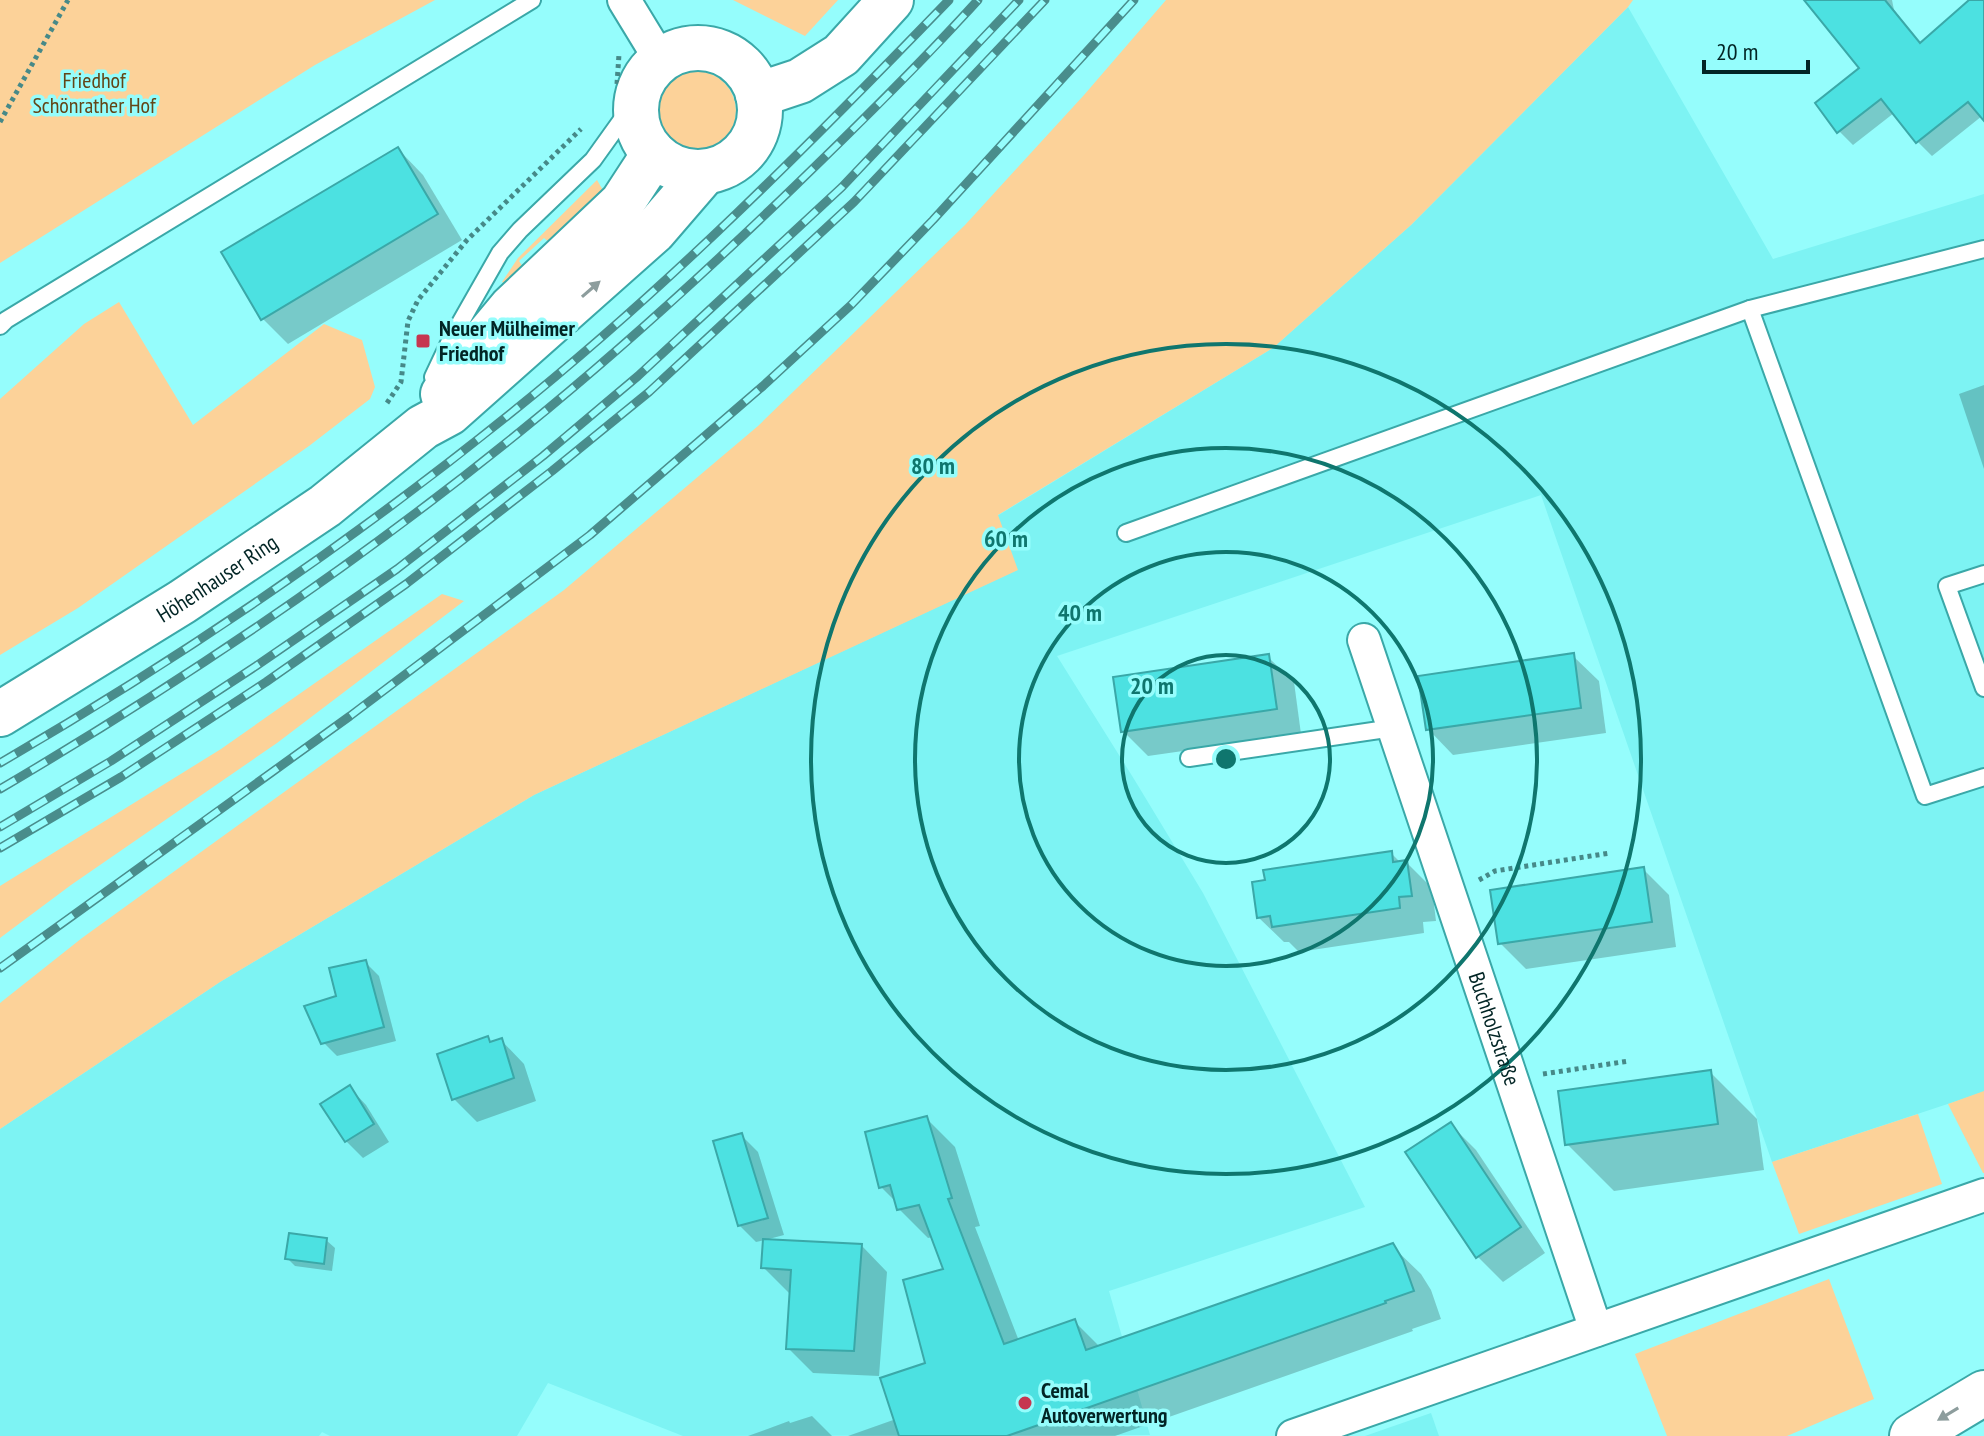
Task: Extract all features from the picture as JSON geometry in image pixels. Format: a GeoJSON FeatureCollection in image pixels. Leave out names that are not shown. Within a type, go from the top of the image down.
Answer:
{"type":"FeatureCollection","features":[{"type":"Feature","properties":{"kind":"street"},"geometry":{"type":"LineString","coordinates":[[704,173],[686,172],[669,165],[654,154],[639,130],[626,93],[660,59],[680,50],[704,48],[728,56],[747,73],[758,95],[800,81],[841,55],[891,0]]}},
{"type":"Feature","properties":{"kind":"street"},"geometry":{"type":"LineString","coordinates":[[631,10],[660,59]]}},
{"type":"Feature","properties":{"kind":"street","name":"Höhenhauser Ring"},"geometry":{"type":"LineString","coordinates":[[425,408],[449,413],[654,231],[704,173],[725,166],[742,154],[754,137],[760,116],[758,95]]}},
{"type":"Feature","properties":{"kind":"street","name":"Höhenhauser Ring"},"geometry":{"type":"LineString","coordinates":[[0,714],[182,602],[325,506],[446,389],[511,308],[622,203],[654,154]]}},
{"type":"Feature","properties":{"kind":"street","name":"Buchholzstraße"},"geometry":{"type":"LineString","coordinates":[[1364,640],[1596,1330]]}},
{"type":"Feature","properties":{"kind":"street"},"geometry":{"type":"LineString","coordinates":[[1293,1436],[1984,1195]]}},
{"type":"Feature","properties":{"kind":"street"},"geometry":{"type":"LineString","coordinates":[[1912,1436],[1984,1393]]}},
{"type":"Feature","properties":{"kind":"lane"},"geometry":{"type":"LineString","coordinates":[[0,326],[532,0]]}},
{"type":"Feature","properties":{"kind":"lane"},"geometry":{"type":"LineString","coordinates":[[425,408],[451,339],[500,253],[593,160],[626,93]]}},
{"type":"Feature","properties":{"kind":"lane"},"geometry":{"type":"LineString","coordinates":[[1126,533],[1750,309],[1984,249]]}},
{"type":"Feature","properties":{"kind":"lane"},"geometry":{"type":"LineString","coordinates":[[1750,309],[1925,796],[1984,777]]}},
{"type":"Feature","properties":{"kind":"lane"},"geometry":{"type":"LineString","coordinates":[[1984,574],[1947,586],[1984,688]]}},
{"type":"Feature","properties":{"kind":"lane"},"geometry":{"type":"LineString","coordinates":[[1189,758],[1393,728]]}},
{"type":"Feature","properties":{"kind":"path"},"geometry":{"type":"LineString","coordinates":[[0,122],[68,0]]}},
{"type":"Feature","properties":{"kind":"path"},"geometry":{"type":"LineString","coordinates":[[626,93],[620,39],[631,10]]}},
{"type":"Feature","properties":{"kind":"path"},"geometry":{"type":"LineString","coordinates":[[385,406],[401,382],[408,321],[418,300],[467,240],[582,128]]}},
{"type":"Feature","properties":{"kind":"path"},"geometry":{"type":"LineString","coordinates":[[1451,897],[1495,871],[1610,853]]}},
{"type":"Feature","properties":{"kind":"path"},"geometry":{"type":"LineString","coordinates":[[1512,1078],[1629,1061]]}},
{"type":"Feature","properties":{"kind":"shaded area"},"geometry":{"type":"Polygon","coordinates":[[[1628,7],[1773,259],[1984,194],[1984,1092],[1772,1162],[1541,495],[1057,656],[1203,893],[1365,1207],[1109,1291],[1150,1435],[683,1436],[548,1383],[517,1436],[330,1436],[322,1432],[319,1436],[0,1436],[0,1129],[220,982],[534,795],[1017,570],[997,516],[1273,348],[1411,225],[1628,7]]]}},
{"type":"Feature","properties":{"kind":"shaded area"},"geometry":{"type":"Polygon","coordinates":[[[1431,1413],[1439,1436],[1365,1436],[1431,1413]]]}},
{"type":"Feature","properties":{"kind":"green space","name":"Friedhof Schönrather Hof"},"geometry":{"type":"Polygon","coordinates":[[[0,0],[435,0],[315,65],[0,263],[0,0]]]}},
{"type":"Feature","properties":{"kind":"green space"},"geometry":{"type":"Polygon","coordinates":[[[733,0],[838,0],[805,36],[733,0]]]}},
{"type":"Feature","properties":{"kind":"green space"},"geometry":{"type":"Polygon","coordinates":[[[1166,0],[1633,0],[1411,225],[1273,348],[998,515],[1018,570],[534,795],[220,982],[0,1129],[0,1003],[82,938],[564,590],[758,426],[965,225],[1166,0]]]}},
{"type":"Feature","properties":{"kind":"green space"},"geometry":{"type":"Polygon","coordinates":[[[696,71],[711,74],[724,83],[733,96],[736,111],[733,126],[724,139],[711,148],[696,151],[681,148],[668,139],[659,126],[656,111],[659,96],[668,83],[681,74],[696,71]]]}},
{"type":"Feature","properties":{"kind":"green space"},"geometry":{"type":"Polygon","coordinates":[[[597,180],[604,192],[550,243],[544,238],[519,261],[523,267],[502,282],[518,258],[597,180]]]}},
{"type":"Feature","properties":{"kind":"green space"},"geometry":{"type":"Polygon","coordinates":[[[119,302],[193,425],[324,324],[362,340],[375,387],[370,399],[309,446],[78,608],[0,655],[0,399],[84,324],[119,302]]]}},
{"type":"Feature","properties":{"kind":"green space"},"geometry":{"type":"Polygon","coordinates":[[[442,594],[464,601],[277,743],[71,885],[0,938],[0,886],[221,749],[442,594]]]}},
{"type":"Feature","properties":{"kind":"green space"},"geometry":{"type":"Polygon","coordinates":[[[1984,1091],[1984,1173],[1983,1173],[1948,1104],[1984,1091]]]}},
{"type":"Feature","properties":{"kind":"green space"},"geometry":{"type":"Polygon","coordinates":[[[1918,1114],[1942,1184],[1799,1234],[1772,1162],[1918,1114]]]}},
{"type":"Feature","properties":{"kind":"green space"},"geometry":{"type":"Polygon","coordinates":[[[1829,1279],[1874,1399],[1787,1436],[1667,1436],[1635,1354],[1829,1279]]]}},
{"type":"Feature","properties":{"kind":"building"},"geometry":{"type":"Polygon","coordinates":[[[1804,0],[1885,0],[1920,43],[1969,0],[1984,0],[1984,121],[1968,102],[1916,143],[1881,99],[1837,133],[1815,103],[1859,68],[1804,0]]]}},
{"type":"Feature","properties":{"kind":"building"},"geometry":{"type":"Polygon","coordinates":[[[398,147],[438,214],[261,320],[221,252],[398,147]]]}},
{"type":"Feature","properties":{"kind":"building"},"geometry":{"type":"Polygon","coordinates":[[[1574,653],[1581,708],[1426,730],[1418,676],[1574,653]]]}},
{"type":"Feature","properties":{"kind":"building"},"geometry":{"type":"Polygon","coordinates":[[[1269,654],[1277,709],[1121,732],[1113,677],[1269,654]]]}},
{"type":"Feature","properties":{"kind":"building"},"geometry":{"type":"Polygon","coordinates":[[[1392,851],[1393,862],[1407,860],[1412,896],[1399,897],[1400,908],[1272,927],[1270,916],[1257,918],[1252,882],[1265,880],[1263,870],[1392,851]]]}},
{"type":"Feature","properties":{"kind":"building"},"geometry":{"type":"Polygon","coordinates":[[[1644,867],[1652,922],[1498,944],[1490,890],[1644,867]]]}},
{"type":"Feature","properties":{"kind":"building"},"geometry":{"type":"Polygon","coordinates":[[[366,960],[384,1027],[321,1044],[304,1006],[336,996],[329,968],[366,960]]]}},
{"type":"Feature","properties":{"kind":"building"},"geometry":{"type":"Polygon","coordinates":[[[488,1036],[490,1042],[502,1038],[514,1078],[452,1100],[437,1054],[488,1036]]]}},
{"type":"Feature","properties":{"kind":"building"},"geometry":{"type":"Polygon","coordinates":[[[1711,1070],[1718,1124],[1565,1145],[1558,1091],[1711,1070]]]}},
{"type":"Feature","properties":{"kind":"building"},"geometry":{"type":"Polygon","coordinates":[[[350,1085],[374,1124],[345,1142],[320,1104],[350,1085]]]}},
{"type":"Feature","properties":{"kind":"building"},"geometry":{"type":"Polygon","coordinates":[[[927,1116],[952,1198],[948,1199],[1004,1344],[1075,1319],[1086,1350],[1393,1243],[1414,1291],[1007,1436],[899,1436],[880,1378],[925,1363],[903,1280],[943,1269],[919,1205],[897,1210],[890,1185],[879,1188],[865,1132],[927,1116]]]}},
{"type":"Feature","properties":{"kind":"building"},"geometry":{"type":"Polygon","coordinates":[[[1451,1122],[1521,1227],[1476,1258],[1405,1152],[1451,1122]]]}},
{"type":"Feature","properties":{"kind":"building"},"geometry":{"type":"Polygon","coordinates":[[[742,1133],[768,1218],[738,1226],[713,1141],[742,1133]]]}},
{"type":"Feature","properties":{"kind":"building"},"geometry":{"type":"Polygon","coordinates":[[[289,1233],[327,1238],[324,1264],[285,1259],[289,1233]]]}},
{"type":"Feature","properties":{"kind":"building"},"geometry":{"type":"Polygon","coordinates":[[[763,1239],[862,1244],[854,1351],[786,1349],[791,1270],[761,1268],[763,1239]]]}},
{"type":"Feature","properties":{"kind":"railway"},"geometry":{"type":"LineString","coordinates":[[0,763],[133,683],[262,598],[388,508],[511,413],[682,265],[844,108],[949,0]]}},
{"type":"Feature","properties":{"kind":"railway"},"geometry":{"type":"LineString","coordinates":[[0,789],[268,619],[397,527],[522,430],[627,341],[796,185],[978,0]]}},
{"type":"Feature","properties":{"kind":"railway"},"geometry":{"type":"LineString","coordinates":[[0,827],[111,761],[256,666],[397,569],[543,456],[638,376],[842,187],[1019,0]]}},
{"type":"Feature","properties":{"kind":"railway"},"geometry":{"type":"LineString","coordinates":[[0,848],[121,777],[266,682],[406,584],[552,471],[649,392],[854,202],[1045,0]]}},
{"type":"Feature","properties":{"kind":"railway"},"geometry":{"type":"LineString","coordinates":[[0,968],[350,716],[590,535],[763,386],[851,305],[1134,0]]}},
{"type":"Feature","properties":{"kind":"place","name":"Neuer Mülheimer Friedhof"},"geometry":{"type":"Point","coordinates":[423,341]}},
{"type":"Feature","properties":{"kind":"place","name":"Cemal Autoverwertung"},"geometry":{"type":"Point","coordinates":[1025,1403]}}]}
